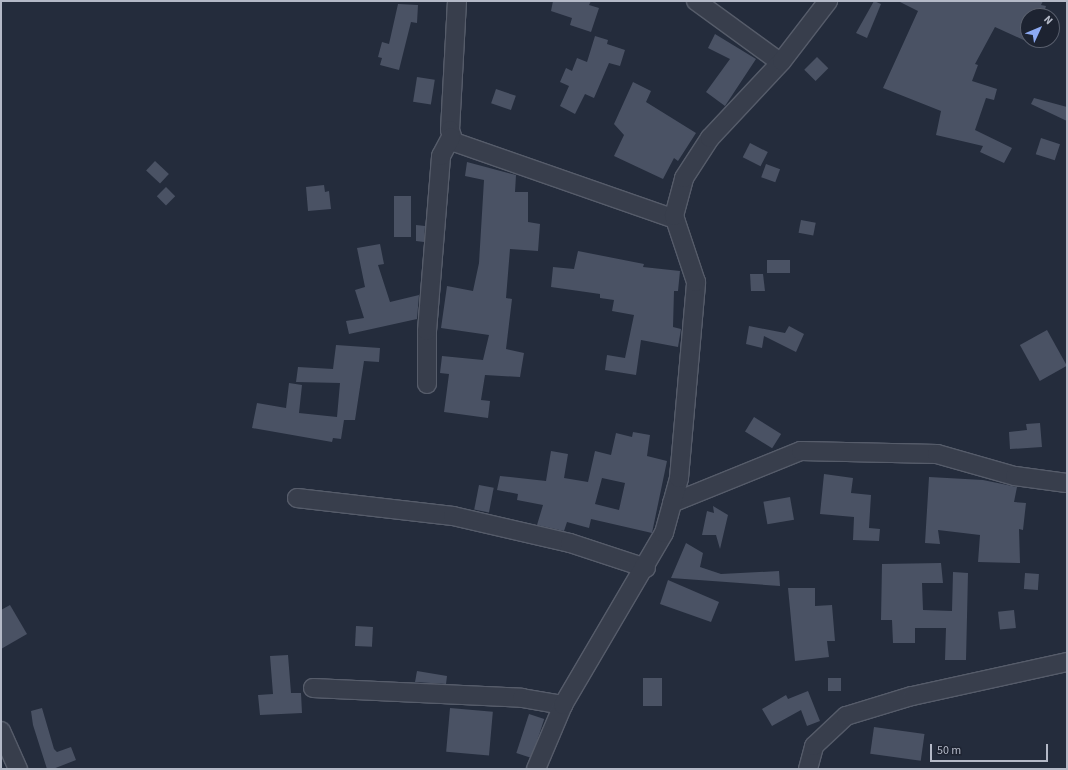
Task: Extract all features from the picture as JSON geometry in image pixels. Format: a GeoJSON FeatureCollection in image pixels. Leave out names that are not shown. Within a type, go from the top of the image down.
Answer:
{"type":"FeatureCollection","features":[{"type":"Feature","properties":{"kind":"street"},"geometry":{"type":"LineString","coordinates":[[427,384],[427,330],[441,156],[451,137],[457,1]]}},
{"type":"Feature","properties":{"kind":"street"},"geometry":{"type":"LineString","coordinates":[[696,1],[780,62]]}},
{"type":"Feature","properties":{"kind":"street"},"geometry":{"type":"LineString","coordinates":[[536,769],[563,705],[646,568],[664,533],[679,478],[696,282],[675,218],[684,178],[710,138],[780,62],[828,1]]}},
{"type":"Feature","properties":{"kind":"street"},"geometry":{"type":"LineString","coordinates":[[451,137],[454,142],[675,218]]}},
{"type":"Feature","properties":{"kind":"street"},"geometry":{"type":"LineString","coordinates":[[672,503],[801,451],[937,454],[1015,476],[1067,483]]}},
{"type":"Feature","properties":{"kind":"street"},"geometry":{"type":"LineString","coordinates":[[297,498],[453,516],[570,543],[646,568]]}},
{"type":"Feature","properties":{"kind":"street"},"geometry":{"type":"LineString","coordinates":[[808,769],[814,746],[846,716],[912,696],[1067,662]]}},
{"type":"Feature","properties":{"kind":"street"},"geometry":{"type":"LineString","coordinates":[[313,688],[522,698],[563,705]]}},
{"type":"Feature","properties":{"kind":"street"},"geometry":{"type":"LineString","coordinates":[[1,731],[18,769]]}},
{"type":"Feature","properties":{"kind":"building"},"geometry":{"type":"Polygon","coordinates":[[[553,1],[591,1],[589,5],[599,8],[591,32],[570,25],[572,18],[551,11],[553,1]]]}},
{"type":"Feature","properties":{"kind":"building"},"geometry":{"type":"Polygon","coordinates":[[[874,1],[881,4],[867,38],[856,33],[874,1]]]}},
{"type":"Feature","properties":{"kind":"building"},"geometry":{"type":"Polygon","coordinates":[[[898,1],[1043,1],[1041,5],[1046,6],[1045,8],[1020,8],[1020,38],[995,27],[975,64],[978,65],[972,81],[997,89],[994,100],[986,98],[975,130],[1012,148],[1004,163],[980,152],[983,146],[936,135],[941,111],[883,88],[918,11],[898,1]]]}},
{"type":"Feature","properties":{"kind":"building"},"geometry":{"type":"Polygon","coordinates":[[[398,4],[418,5],[417,23],[411,22],[399,70],[380,65],[382,58],[378,57],[382,42],[389,44],[398,4]]]}},
{"type":"Feature","properties":{"kind":"building"},"geometry":{"type":"Polygon","coordinates":[[[715,34],[756,59],[725,106],[706,92],[730,59],[708,48],[715,34]]]}},
{"type":"Feature","properties":{"kind":"building"},"geometry":{"type":"Polygon","coordinates":[[[595,36],[608,40],[607,44],[625,50],[620,66],[609,63],[594,98],[585,94],[575,114],[560,106],[569,86],[560,82],[566,68],[572,71],[577,58],[587,62],[595,36]]]}},
{"type":"Feature","properties":{"kind":"building"},"geometry":{"type":"Polygon","coordinates":[[[817,57],[828,68],[816,81],[804,70],[817,57]]]}},
{"type":"Feature","properties":{"kind":"building"},"geometry":{"type":"Polygon","coordinates":[[[417,77],[435,80],[431,105],[413,102],[417,77]]]}},
{"type":"Feature","properties":{"kind":"building"},"geometry":{"type":"Polygon","coordinates":[[[633,82],[651,91],[646,102],[696,133],[678,161],[674,158],[663,179],[614,156],[624,135],[614,124],[633,82]]]}},
{"type":"Feature","properties":{"kind":"building"},"geometry":{"type":"Polygon","coordinates":[[[496,89],[516,96],[511,110],[491,103],[496,89]]]}},
{"type":"Feature","properties":{"kind":"building"},"geometry":{"type":"Polygon","coordinates":[[[1034,98],[1067,107],[1067,121],[1031,104],[1034,98]]]}},
{"type":"Feature","properties":{"kind":"building"},"geometry":{"type":"Polygon","coordinates":[[[1041,138],[1060,144],[1055,160],[1036,154],[1041,138]]]}},
{"type":"Feature","properties":{"kind":"building"},"geometry":{"type":"Polygon","coordinates":[[[750,143],[768,152],[761,166],[743,157],[750,143]]]}},
{"type":"Feature","properties":{"kind":"building"},"geometry":{"type":"Polygon","coordinates":[[[155,161],[169,174],[160,183],[146,171],[155,161]]]}},
{"type":"Feature","properties":{"kind":"building"},"geometry":{"type":"Polygon","coordinates":[[[467,162],[516,175],[515,192],[528,192],[528,222],[540,224],[538,251],[510,249],[506,298],[512,299],[506,349],[524,353],[520,377],[485,375],[481,400],[490,401],[488,418],[444,412],[449,374],[440,373],[442,356],[483,360],[489,335],[441,328],[447,286],[473,291],[479,263],[484,180],[465,176],[467,162]]]}},
{"type":"Feature","properties":{"kind":"building"},"geometry":{"type":"Polygon","coordinates":[[[766,164],[780,169],[775,182],[761,177],[766,164]]]}},
{"type":"Feature","properties":{"kind":"building"},"geometry":{"type":"Polygon","coordinates":[[[324,185],[325,192],[329,191],[331,209],[308,211],[306,187],[324,185]]]}},
{"type":"Feature","properties":{"kind":"building"},"geometry":{"type":"Polygon","coordinates":[[[166,187],[175,196],[166,205],[157,196],[166,187]]]}},
{"type":"Feature","properties":{"kind":"building"},"geometry":{"type":"Polygon","coordinates":[[[394,196],[411,196],[411,237],[394,237],[394,196]]]}},
{"type":"Feature","properties":{"kind":"building"},"geometry":{"type":"Polygon","coordinates":[[[801,220],[816,223],[813,236],[799,233],[801,220]]]}},
{"type":"Feature","properties":{"kind":"building"},"geometry":{"type":"Polygon","coordinates":[[[416,225],[425,226],[424,242],[416,241],[416,225]]]}},
{"type":"Feature","properties":{"kind":"building"},"geometry":{"type":"Polygon","coordinates":[[[380,244],[384,264],[378,265],[390,302],[419,295],[417,319],[349,334],[346,321],[364,318],[355,290],[365,287],[357,248],[380,244]]]}},
{"type":"Feature","properties":{"kind":"building"},"geometry":{"type":"Polygon","coordinates":[[[578,251],[644,264],[643,267],[680,271],[678,291],[674,291],[673,327],[681,329],[678,347],[641,340],[636,375],[605,370],[607,355],[625,358],[634,315],[612,311],[614,300],[600,298],[600,294],[551,287],[553,267],[574,269],[578,251]]]}},
{"type":"Feature","properties":{"kind":"building"},"geometry":{"type":"Polygon","coordinates":[[[767,260],[790,260],[790,273],[767,273],[767,260]]]}},
{"type":"Feature","properties":{"kind":"building"},"geometry":{"type":"Polygon","coordinates":[[[750,274],[763,274],[765,291],[751,291],[750,274]]]}},
{"type":"Feature","properties":{"kind":"building"},"geometry":{"type":"Polygon","coordinates":[[[749,326],[785,333],[789,326],[804,334],[796,352],[764,336],[762,348],[746,344],[749,326]]]}},
{"type":"Feature","properties":{"kind":"building"},"geometry":{"type":"Polygon","coordinates":[[[1047,330],[1067,366],[1040,381],[1020,345],[1047,330]]]}},
{"type":"Feature","properties":{"kind":"building"},"geometry":{"type":"Polygon","coordinates":[[[336,345],[380,348],[379,362],[364,361],[355,420],[344,420],[341,439],[333,438],[332,442],[252,428],[257,403],[286,408],[289,383],[302,385],[299,413],[337,417],[340,383],[296,382],[298,367],[333,369],[336,345]]]}},
{"type":"Feature","properties":{"kind":"building"},"geometry":{"type":"Polygon","coordinates":[[[754,417],[781,434],[772,448],[745,431],[754,417]]]}},
{"type":"Feature","properties":{"kind":"building"},"geometry":{"type":"Polygon","coordinates":[[[1040,423],[1042,447],[1010,449],[1009,432],[1027,430],[1026,424],[1040,423]]]}},
{"type":"Feature","properties":{"kind":"building"},"geometry":{"type":"Polygon","coordinates":[[[633,432],[650,435],[647,456],[667,461],[652,533],[591,519],[589,528],[567,522],[564,531],[537,525],[543,505],[517,500],[518,494],[497,490],[500,476],[546,481],[551,451],[568,454],[564,478],[588,482],[595,451],[611,455],[616,433],[632,437],[633,432]],[[602,478],[595,504],[619,510],[625,483],[602,478]]]}},
{"type":"Feature","properties":{"kind":"building"},"geometry":{"type":"Polygon","coordinates":[[[824,474],[853,478],[851,493],[871,495],[869,528],[880,529],[879,541],[853,540],[854,517],[820,514],[824,474]]]}},
{"type":"Feature","properties":{"kind":"building"},"geometry":{"type":"Polygon","coordinates":[[[929,477],[983,480],[1017,487],[1014,502],[1026,503],[1023,530],[1019,529],[1020,563],[978,562],[980,535],[938,530],[940,544],[925,543],[929,477]]]}},
{"type":"Feature","properties":{"kind":"building"},"geometry":{"type":"Polygon","coordinates":[[[479,485],[494,488],[489,512],[474,510],[479,485]]]}},
{"type":"Feature","properties":{"kind":"building"},"geometry":{"type":"Polygon","coordinates":[[[790,497],[794,520],[767,524],[763,502],[790,497]]]}},
{"type":"Feature","properties":{"kind":"building"},"geometry":{"type":"Polygon","coordinates":[[[713,506],[728,515],[720,549],[716,535],[702,535],[707,511],[714,513],[713,506]]]}},
{"type":"Feature","properties":{"kind":"building"},"geometry":{"type":"Polygon","coordinates":[[[686,543],[703,553],[700,567],[721,574],[779,571],[780,586],[671,578],[686,543]]]}},
{"type":"Feature","properties":{"kind":"building"},"geometry":{"type":"Polygon","coordinates":[[[941,563],[943,583],[922,583],[923,610],[952,611],[953,572],[968,573],[966,660],[945,660],[946,628],[915,628],[915,643],[893,643],[892,620],[881,620],[882,564],[941,563]]]}},
{"type":"Feature","properties":{"kind":"building"},"geometry":{"type":"Polygon","coordinates":[[[1025,573],[1039,574],[1038,590],[1024,589],[1025,573]]]}},
{"type":"Feature","properties":{"kind":"building"},"geometry":{"type":"Polygon","coordinates":[[[668,580],[719,602],[711,622],[660,604],[668,580]]]}},
{"type":"Feature","properties":{"kind":"building"},"geometry":{"type":"Polygon","coordinates":[[[788,588],[815,588],[815,606],[832,605],[835,641],[827,641],[829,657],[795,661],[788,588]]]}},
{"type":"Feature","properties":{"kind":"building"},"geometry":{"type":"Polygon","coordinates":[[[10,605],[27,634],[1,649],[1,610],[10,605]]]}},
{"type":"Feature","properties":{"kind":"building"},"geometry":{"type":"Polygon","coordinates":[[[1014,610],[1016,628],[1000,630],[998,612],[1014,610]]]}},
{"type":"Feature","properties":{"kind":"building"},"geometry":{"type":"Polygon","coordinates":[[[356,626],[373,627],[372,647],[355,646],[356,626]]]}},
{"type":"Feature","properties":{"kind":"building"},"geometry":{"type":"Polygon","coordinates":[[[288,655],[291,693],[301,693],[302,713],[260,715],[258,695],[273,694],[270,656],[288,655]]]}},
{"type":"Feature","properties":{"kind":"building"},"geometry":{"type":"Polygon","coordinates":[[[417,671],[447,676],[446,684],[415,682],[417,671]]]}},
{"type":"Feature","properties":{"kind":"building"},"geometry":{"type":"Polygon","coordinates":[[[643,678],[662,678],[662,706],[643,706],[643,678]]]}},
{"type":"Feature","properties":{"kind":"building"},"geometry":{"type":"Polygon","coordinates":[[[828,678],[841,678],[841,691],[828,691],[828,678]]]}},
{"type":"Feature","properties":{"kind":"building"},"geometry":{"type":"Polygon","coordinates":[[[808,691],[820,721],[807,726],[801,710],[772,726],[762,709],[786,695],[788,699],[808,691]]]}},
{"type":"Feature","properties":{"kind":"building"},"geometry":{"type":"Polygon","coordinates":[[[42,708],[54,749],[57,752],[71,747],[76,760],[53,769],[47,769],[33,725],[31,711],[42,708]]]}},
{"type":"Feature","properties":{"kind":"building"},"geometry":{"type":"Polygon","coordinates":[[[450,708],[493,712],[489,756],[446,752],[450,708]]]}},
{"type":"Feature","properties":{"kind":"building"},"geometry":{"type":"Polygon","coordinates":[[[529,714],[544,719],[532,758],[516,753],[529,714]]]}},
{"type":"Feature","properties":{"kind":"building"},"geometry":{"type":"Polygon","coordinates":[[[874,727],[925,734],[921,761],[870,754],[874,727]]]}}]}
